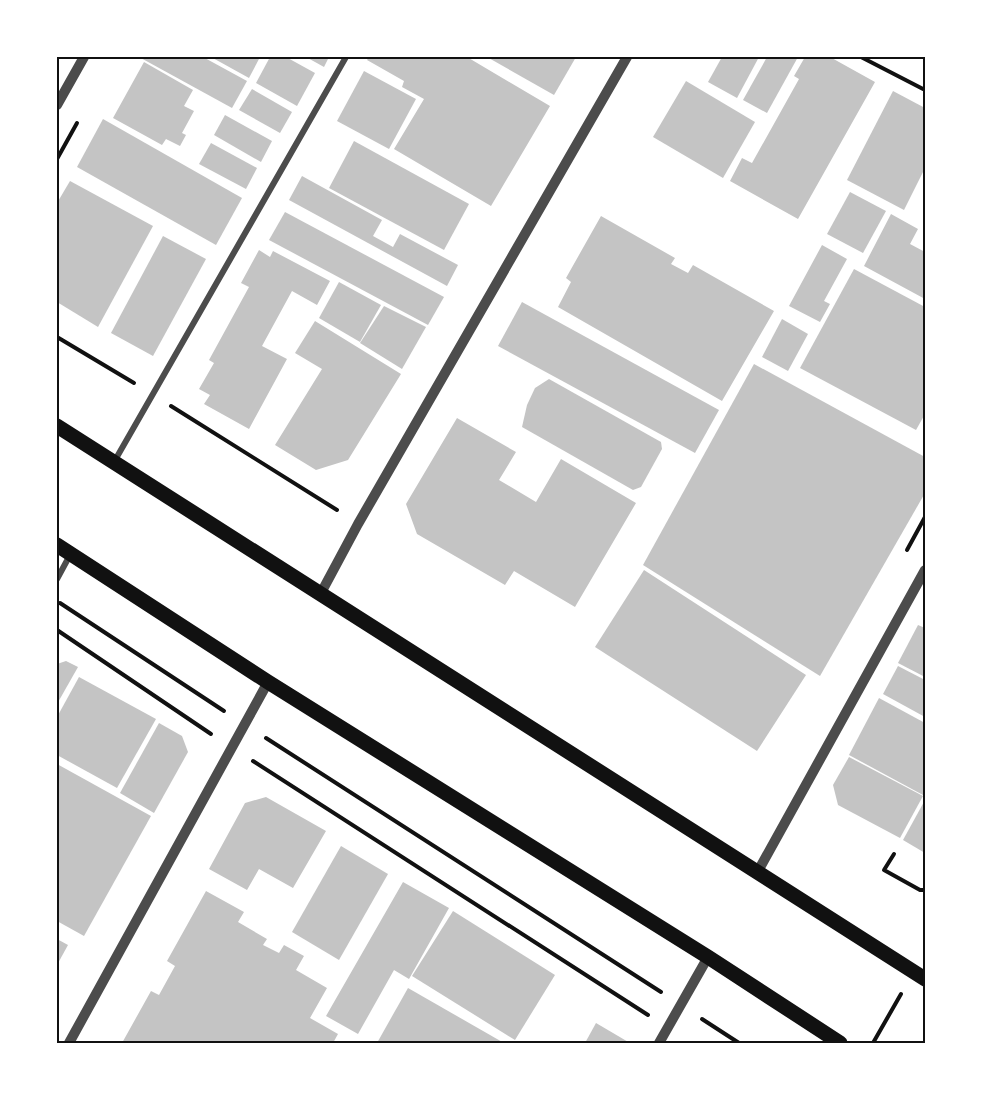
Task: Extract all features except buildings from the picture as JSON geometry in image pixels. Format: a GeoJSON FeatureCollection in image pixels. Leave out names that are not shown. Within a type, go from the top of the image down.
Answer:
{"type":"FeatureCollection","features":[{"type":"Feature","properties":{"kind":"main road"},"geometry":{"type":"LineString","coordinates":[[57,426],[925,980]]}},
{"type":"Feature","properties":{"kind":"main road"},"geometry":{"type":"LineString","coordinates":[[57,545],[268,682],[708,957],[840,1043]]}},
{"type":"Feature","properties":{"kind":"street"},"geometry":{"type":"LineString","coordinates":[[57,105],[84,57]]}},
{"type":"Feature","properties":{"kind":"street"},"geometry":{"type":"LineString","coordinates":[[114,462],[346,57]]}},
{"type":"Feature","properties":{"kind":"street"},"geometry":{"type":"LineString","coordinates":[[321,593],[358,524],[627,57]]}},
{"type":"Feature","properties":{"kind":"street"},"geometry":{"type":"LineString","coordinates":[[57,579],[71,554]]}},
{"type":"Feature","properties":{"kind":"street"},"geometry":{"type":"LineString","coordinates":[[757,873],[925,570]]}},
{"type":"Feature","properties":{"kind":"street"},"geometry":{"type":"LineString","coordinates":[[69,1043],[268,682]]}},
{"type":"Feature","properties":{"kind":"street"},"geometry":{"type":"LineString","coordinates":[[660,1043],[708,957]]}},
{"type":"Feature","properties":{"kind":"path"},"geometry":{"type":"LineString","coordinates":[[861,57],[925,90]]}},
{"type":"Feature","properties":{"kind":"path"},"geometry":{"type":"LineString","coordinates":[[57,337],[154,395],[358,524]]}},
{"type":"Feature","properties":{"kind":"path"},"geometry":{"type":"LineString","coordinates":[[57,601],[739,1043]]}},
{"type":"Feature","properties":{"kind":"path"},"geometry":{"type":"LineString","coordinates":[[57,630],[231,748],[668,1028]]}},
{"type":"Feature","properties":{"kind":"path"},"geometry":{"type":"LineString","coordinates":[[894,854],[884,870],[920,890],[925,890]]}}]}
